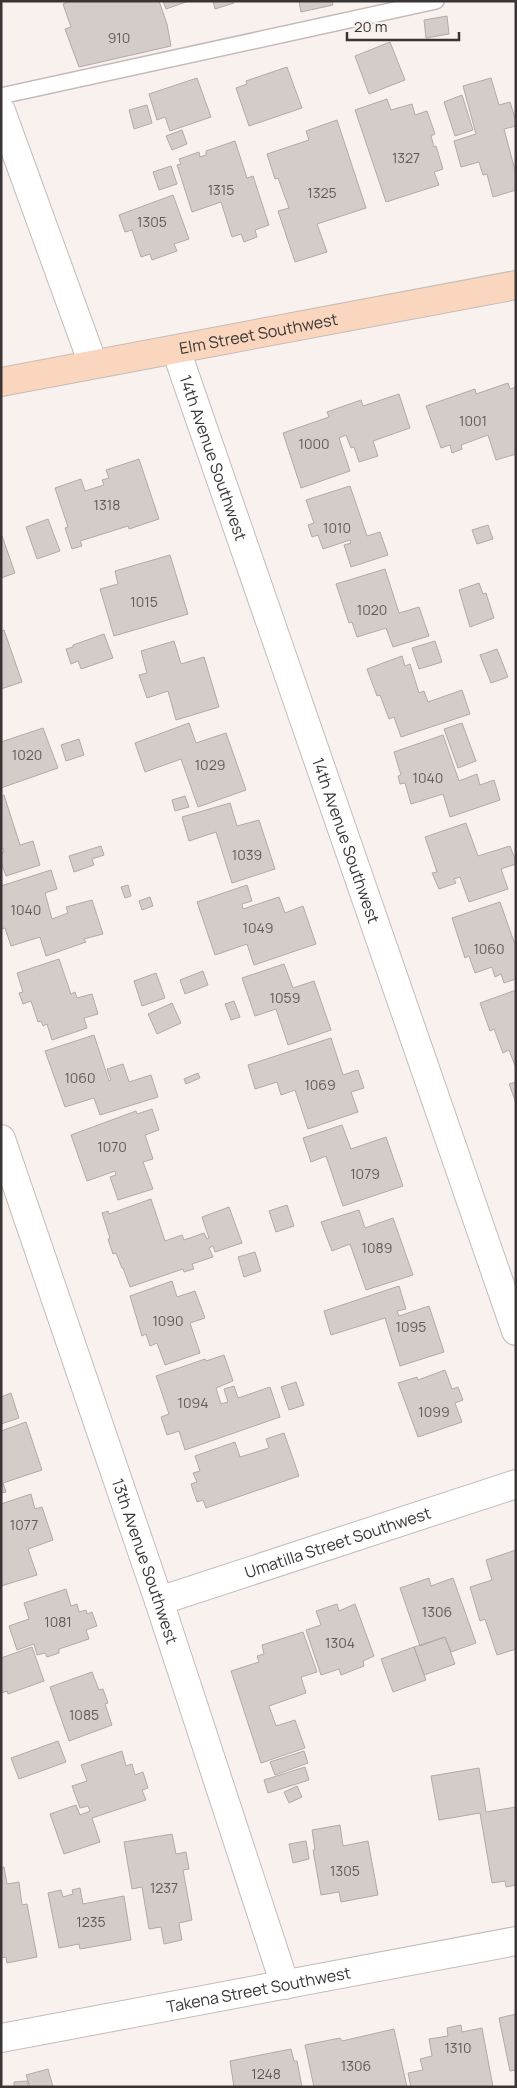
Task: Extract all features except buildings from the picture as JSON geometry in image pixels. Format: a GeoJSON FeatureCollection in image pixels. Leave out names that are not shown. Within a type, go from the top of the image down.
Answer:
{"type":"FeatureCollection","features":[{"type":"Feature","properties":{"kind":"street"},"geometry":{"type":"LineString","coordinates":[[1,111],[93,364]]}},
{"type":"Feature","properties":{"kind":"street","name":"Elm Street Southwest"},"geometry":{"type":"LineString","coordinates":[[1,382],[516,285]]}},
{"type":"Feature","properties":{"kind":"street","name":"14th Avenue Southwest"},"geometry":{"type":"LineString","coordinates":[[176,350],[516,1331]]}},
{"type":"Feature","properties":{"kind":"street","name":"13th Avenue Southwest"},"geometry":{"type":"LineString","coordinates":[[1,1139],[159,1601],[285,1985]]}},
{"type":"Feature","properties":{"kind":"street","name":"Umatilla Street Southwest"},"geometry":{"type":"LineString","coordinates":[[159,1601],[516,1484]]}},
{"type":"Feature","properties":{"kind":"street","name":"Takena Street Southwest"},"geometry":{"type":"LineString","coordinates":[[1,2038],[516,1942]]}},
{"type":"Feature","properties":{"kind":"lane"},"geometry":{"type":"LineString","coordinates":[[1,96],[436,1]]}}]}
